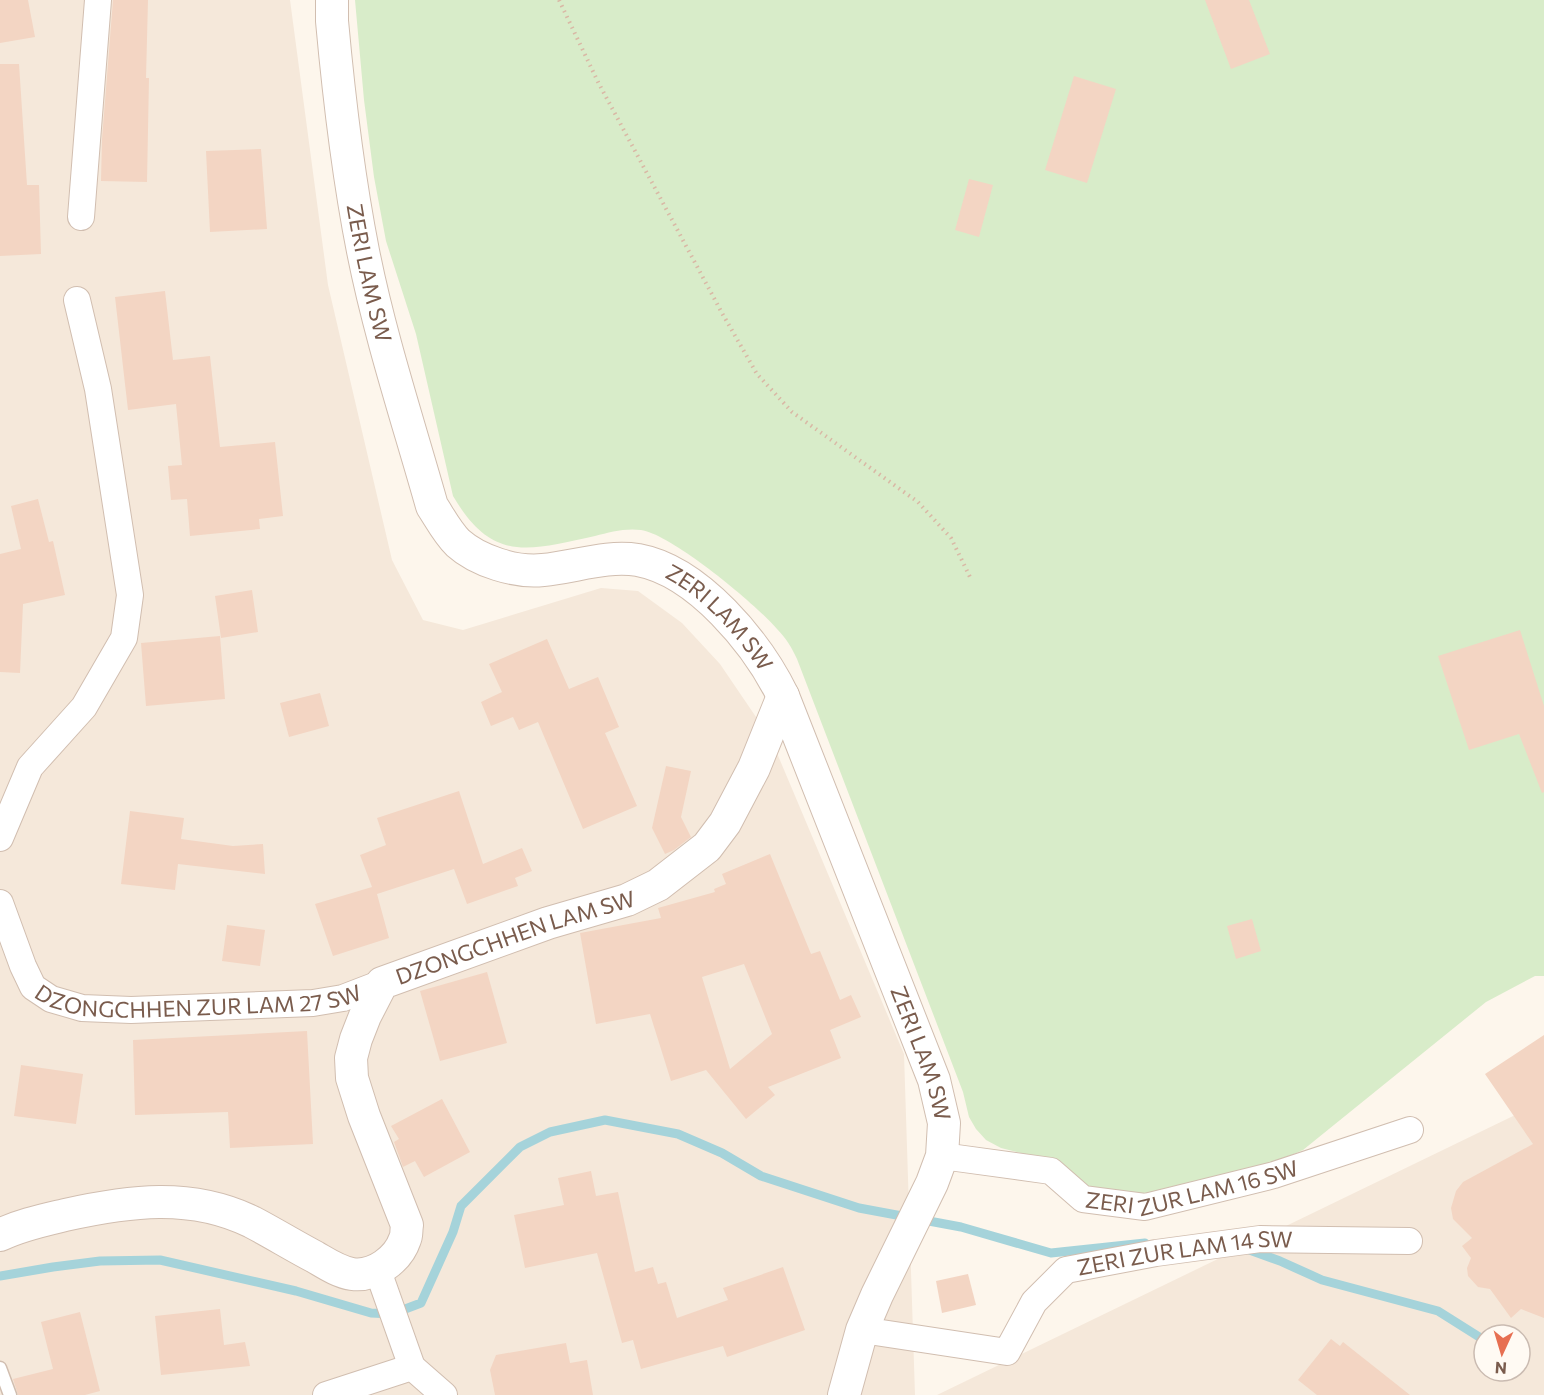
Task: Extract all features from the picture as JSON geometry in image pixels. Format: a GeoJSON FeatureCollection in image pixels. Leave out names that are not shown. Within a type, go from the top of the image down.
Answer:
{"type":"FeatureCollection","features":[{"type":"Feature","properties":{"kind":"street"},"geometry":{"type":"LineString","coordinates":[[81,217],[98,0]]}},
{"type":"Feature","properties":{"kind":"street","name":"ZERI LAM SW"},"geometry":{"type":"LineString","coordinates":[[332,0],[332,21],[345,148],[363,253],[388,352],[432,506],[458,543],[476,555],[520,568],[541,570],[608,559],[636,560],[657,565],[690,584],[711,601],[752,646],[771,672],[783,696],[934,1080],[944,1123],[942,1156],[932,1183],[862,1330],[844,1395]]}},
{"type":"Feature","properties":{"kind":"street"},"geometry":{"type":"LineString","coordinates":[[0,838],[30,767],[84,707],[124,638],[130,595],[98,389],[77,300]]}},
{"type":"Feature","properties":{"kind":"street","name":"DZONGCHHEN LAM SW"},"geometry":{"type":"LineString","coordinates":[[378,1271],[398,1251],[405,1239],[407,1225],[364,1116],[352,1078],[351,1058],[365,1016],[382,983],[548,922],[627,900],[658,885],[707,846],[725,823],[754,768],[783,696]]}},
{"type":"Feature","properties":{"kind":"street","name":"DZONGCHHEN ZUR LAM 27 SW"},"geometry":{"type":"LineString","coordinates":[[0,903],[33,987],[51,999],[82,1008],[131,1010],[313,1003],[343,998],[382,983]]}},
{"type":"Feature","properties":{"kind":"street","name":"ZERI ZUR LAM 16 SW"},"geometry":{"type":"LineString","coordinates":[[942,1156],[1051,1171],[1083,1199],[1145,1207],[1274,1175],[1410,1130]]}},
{"type":"Feature","properties":{"kind":"street"},"geometry":{"type":"LineString","coordinates":[[0,1235],[45,1220],[107,1205],[170,1201],[211,1207],[249,1221],[336,1269],[352,1274],[378,1271],[412,1367],[444,1395]]}},
{"type":"Feature","properties":{"kind":"street","name":"ZERI ZUR LAM 14 SW"},"geometry":{"type":"LineString","coordinates":[[862,1330],[1006,1352],[1034,1302],[1066,1269],[1156,1253],[1260,1239],[1409,1241]]}},
{"type":"Feature","properties":{"kind":"street"},"geometry":{"type":"LineString","coordinates":[[326,1395],[412,1367]]}},
{"type":"Feature","properties":{"kind":"lane"},"geometry":{"type":"LineString","coordinates":[[0,1368],[10,1395]]}},
{"type":"Feature","properties":{"kind":"path"},"geometry":{"type":"LineString","coordinates":[[559,0],[604,92],[757,374],[792,412],[918,502],[951,538],[969,577]]}},
{"type":"Feature","properties":{"kind":"shaded area"},"geometry":{"type":"Polygon","coordinates":[[[0,0],[290,0],[328,285],[392,560],[423,620],[463,630],[601,588],[638,591],[682,623],[720,664],[771,739],[904,1054],[915,1395],[0,1395],[0,0]]]}},
{"type":"Feature","properties":{"kind":"shaded area"},"geometry":{"type":"Polygon","coordinates":[[[1544,1101],[1544,1395],[937,1395],[1544,1101]]]}},
{"type":"Feature","properties":{"kind":"green space"},"geometry":{"type":"Polygon","coordinates":[[[355,0],[1544,0],[1544,976],[1535,976],[1486,1002],[1303,1150],[1251,1173],[1167,1194],[1108,1196],[1050,1180],[1021,1153],[1001,1148],[986,1140],[969,1117],[963,1092],[797,659],[783,636],[733,588],[692,556],[655,534],[641,530],[623,530],[551,545],[514,547],[498,542],[483,533],[468,518],[453,496],[416,334],[386,241],[374,177],[364,100],[355,0]]]}},
{"type":"Feature","properties":{"kind":"building"},"geometry":{"type":"Polygon","coordinates":[[[0,0],[28,0],[35,37],[0,43],[0,0]]]}},
{"type":"Feature","properties":{"kind":"building"},"geometry":{"type":"Polygon","coordinates":[[[113,0],[148,0],[147,182],[101,181],[113,0]]]}},
{"type":"Feature","properties":{"kind":"building"},"geometry":{"type":"Polygon","coordinates":[[[1205,0],[1249,0],[1270,54],[1231,69],[1205,0]]]}},
{"type":"Feature","properties":{"kind":"building"},"geometry":{"type":"Polygon","coordinates":[[[0,64],[19,64],[27,185],[39,185],[41,254],[0,256],[0,64]]]}},
{"type":"Feature","properties":{"kind":"building"},"geometry":{"type":"Polygon","coordinates":[[[1074,76],[1116,89],[1087,183],[1045,170],[1074,76]]]}},
{"type":"Feature","properties":{"kind":"building"},"geometry":{"type":"Polygon","coordinates":[[[261,149],[267,229],[210,232],[206,151],[261,149]]]}},
{"type":"Feature","properties":{"kind":"building"},"geometry":{"type":"Polygon","coordinates":[[[969,179],[993,185],[979,237],[955,230],[969,179]]]}},
{"type":"Feature","properties":{"kind":"building"},"geometry":{"type":"Polygon","coordinates":[[[165,291],[173,360],[210,356],[220,447],[275,442],[283,516],[259,519],[260,529],[190,536],[187,499],[171,500],[168,466],[182,465],[176,404],[128,410],[115,297],[165,291]]]}},
{"type":"Feature","properties":{"kind":"building"},"geometry":{"type":"Polygon","coordinates":[[[38,499],[49,542],[53,541],[65,595],[23,604],[20,673],[0,672],[0,554],[21,549],[11,506],[38,499]]]}},
{"type":"Feature","properties":{"kind":"building"},"geometry":{"type":"Polygon","coordinates":[[[252,590],[258,632],[221,638],[215,596],[252,590]]]}},
{"type":"Feature","properties":{"kind":"building"},"geometry":{"type":"Polygon","coordinates":[[[1520,630],[1544,706],[1544,792],[1542,793],[1519,734],[1469,750],[1438,656],[1520,630]]]}},
{"type":"Feature","properties":{"kind":"building"},"geometry":{"type":"Polygon","coordinates":[[[220,636],[225,699],[146,706],[141,643],[220,636]]]}},
{"type":"Feature","properties":{"kind":"building"},"geometry":{"type":"Polygon","coordinates":[[[547,639],[569,689],[598,677],[619,727],[605,733],[637,806],[583,829],[538,722],[519,730],[513,717],[491,726],[481,702],[502,692],[489,664],[547,639]]]}},
{"type":"Feature","properties":{"kind":"building"},"geometry":{"type":"Polygon","coordinates":[[[320,693],[329,726],[289,737],[280,703],[320,693]]]}},
{"type":"Feature","properties":{"kind":"building"},"geometry":{"type":"Polygon","coordinates":[[[666,766],[691,771],[681,817],[691,837],[665,854],[652,828],[666,766]]]}},
{"type":"Feature","properties":{"kind":"building"},"geometry":{"type":"Polygon","coordinates":[[[459,791],[483,864],[522,848],[532,871],[515,878],[518,886],[467,904],[454,869],[377,894],[389,938],[333,956],[315,904],[372,887],[360,855],[386,845],[377,818],[459,791]]]}},
{"type":"Feature","properties":{"kind":"building"},"geometry":{"type":"Polygon","coordinates":[[[130,811],[184,818],[181,839],[233,846],[263,844],[265,874],[178,864],[175,890],[121,884],[130,811]]]}},
{"type":"Feature","properties":{"kind":"building"},"geometry":{"type":"Polygon","coordinates":[[[770,854],[811,954],[820,951],[840,1000],[851,995],[861,1017],[830,1030],[841,1058],[768,1087],[775,1095],[746,1119],[706,1070],[671,1081],[650,1014],[596,1024],[580,933],[661,918],[658,908],[715,892],[714,889],[726,884],[722,874],[770,854]],[[744,964],[702,977],[730,1069],[772,1034],[744,964]]]}},
{"type":"Feature","properties":{"kind":"building"},"geometry":{"type":"Polygon","coordinates":[[[1252,919],[1261,951],[1236,959],[1227,926],[1252,919]]]}},
{"type":"Feature","properties":{"kind":"building"},"geometry":{"type":"Polygon","coordinates":[[[227,925],[265,930],[260,966],[222,961],[227,925]]]}},
{"type":"Feature","properties":{"kind":"building"},"geometry":{"type":"Polygon","coordinates":[[[487,972],[507,1043],[440,1061],[420,991],[487,972]]]}},
{"type":"Feature","properties":{"kind":"building"},"geometry":{"type":"Polygon","coordinates":[[[307,1031],[313,1144],[230,1148],[228,1112],[135,1115],[133,1040],[307,1031]]]}},
{"type":"Feature","properties":{"kind":"building"},"geometry":{"type":"Polygon","coordinates":[[[1544,1035],[1544,1318],[1521,1309],[1511,1318],[1490,1289],[1478,1287],[1468,1276],[1467,1268],[1471,1258],[1462,1246],[1472,1238],[1453,1219],[1451,1208],[1456,1191],[1463,1182],[1533,1144],[1485,1074],[1544,1035]]]}},
{"type":"Feature","properties":{"kind":"building"},"geometry":{"type":"Polygon","coordinates":[[[21,1065],[83,1074],[76,1124],[14,1116],[21,1065]]]}},
{"type":"Feature","properties":{"kind":"building"},"geometry":{"type":"Polygon","coordinates":[[[442,1099],[470,1152],[424,1177],[415,1161],[403,1167],[394,1142],[399,1139],[391,1126],[442,1099]]]}},
{"type":"Feature","properties":{"kind":"building"},"geometry":{"type":"Polygon","coordinates":[[[591,1171],[596,1196],[618,1192],[635,1272],[653,1267],[658,1284],[666,1282],[677,1318],[728,1300],[723,1288],[783,1267],[805,1330],[727,1357],[723,1346],[641,1369],[633,1340],[622,1343],[597,1253],[525,1268],[514,1215],[564,1205],[558,1178],[591,1171]]]}},
{"type":"Feature","properties":{"kind":"building"},"geometry":{"type":"Polygon","coordinates":[[[968,1274],[976,1305],[942,1313],[936,1281],[968,1274]]]}},
{"type":"Feature","properties":{"kind":"building"},"geometry":{"type":"Polygon","coordinates":[[[220,1309],[224,1345],[245,1342],[250,1366],[161,1375],[155,1316],[220,1309]]]}},
{"type":"Feature","properties":{"kind":"building"},"geometry":{"type":"Polygon","coordinates":[[[80,1312],[100,1391],[85,1395],[18,1395],[13,1379],[53,1369],[41,1322],[80,1312]]]}},
{"type":"Feature","properties":{"kind":"building"},"geometry":{"type":"Polygon","coordinates":[[[1331,1339],[1340,1346],[1343,1342],[1410,1395],[1317,1395],[1298,1380],[1331,1339]]]}},
{"type":"Feature","properties":{"kind":"building"},"geometry":{"type":"Polygon","coordinates":[[[566,1343],[570,1363],[587,1360],[593,1395],[495,1395],[490,1370],[496,1355],[566,1343]]]}},
{"type":"Feature","properties":{"kind":"waterway"},"geometry":{"type":"LineString","coordinates":[[0,1276],[100,1261],[160,1260],[296,1291],[371,1313],[392,1314],[421,1303],[453,1232],[461,1206],[520,1147],[550,1132],[605,1120],[678,1134],[722,1153],[761,1176],[859,1208],[961,1227],[1051,1253],[1145,1243]]}},
{"type":"Feature","properties":{"kind":"waterway"},"geometry":{"type":"LineString","coordinates":[[1244,1248],[1322,1280],[1438,1311],[1472,1332]]}}]}
